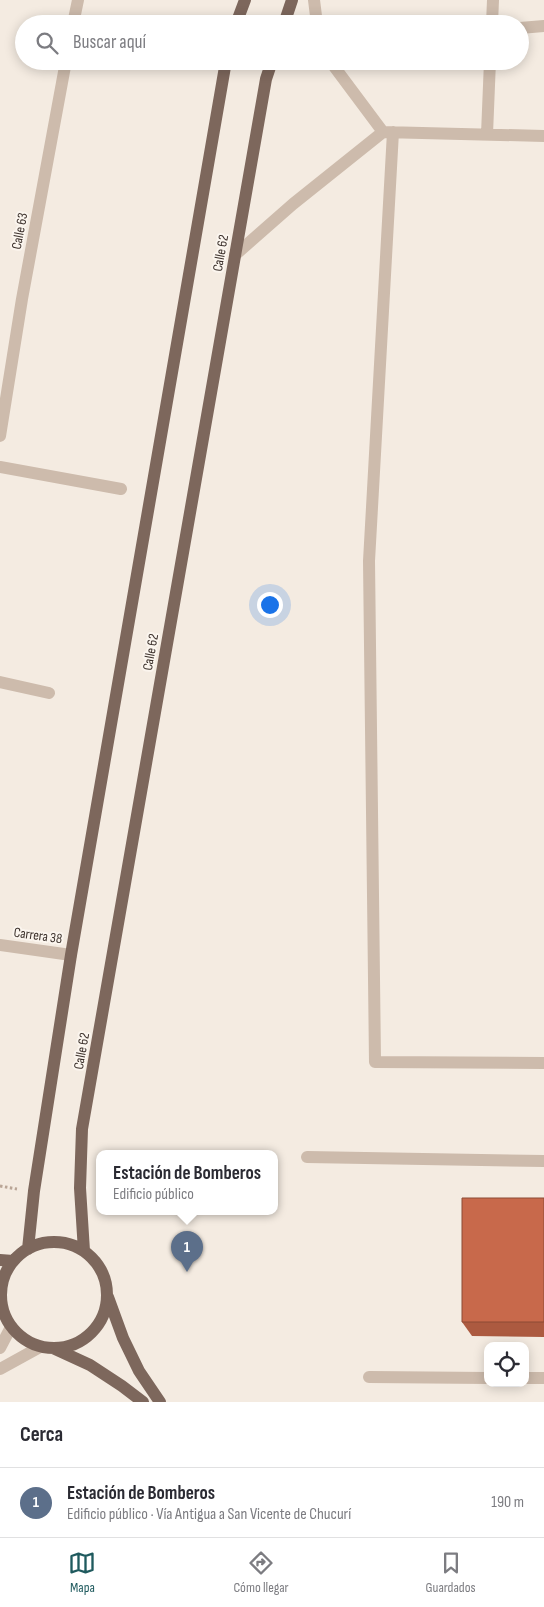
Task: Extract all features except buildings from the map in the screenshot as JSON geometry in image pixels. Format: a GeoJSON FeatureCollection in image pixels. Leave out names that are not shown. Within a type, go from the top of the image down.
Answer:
{"type":"FeatureCollection","features":[{"type":"Feature","properties":{"kind":"main road"},"geometry":{"type":"LineString","coordinates":[[239,15],[245,0]]}},
{"type":"Feature","properties":{"kind":"main road"},"geometry":{"type":"LineString","coordinates":[[287,15],[292,0]]}},
{"type":"Feature","properties":{"kind":"main road","name":"Calle 62"},"geometry":{"type":"LineString","coordinates":[[28,1249],[34,1191],[71,955],[224,70]]}},
{"type":"Feature","properties":{"kind":"main road","name":"Calle 62"},"geometry":{"type":"LineString","coordinates":[[84,1251],[80,1188],[82,1129],[269,70]]}},
{"type":"Feature","properties":{"kind":"main road"},"geometry":{"type":"LineString","coordinates":[[107,1294],[100,1322],[92,1333],[67,1347],[53,1348],[40,1346],[24,1339],[6,1320],[1,1289],[5,1274],[13,1261],[28,1249],[41,1243],[71,1244],[84,1251],[101,1270],[122,1338],[139,1371],[160,1402]]}},
{"type":"Feature","properties":{"kind":"main road"},"geometry":{"type":"LineString","coordinates":[[0,1260],[13,1261]]}},
{"type":"Feature","properties":{"kind":"main road"},"geometry":{"type":"LineString","coordinates":[[53,1348],[90,1365],[143,1402]]}},
{"type":"Feature","properties":{"kind":"street"},"geometry":{"type":"LineString","coordinates":[[75,15],[78,0]]}},
{"type":"Feature","properties":{"kind":"street"},"geometry":{"type":"LineString","coordinates":[[314,0],[316,15]]}},
{"type":"Feature","properties":{"kind":"street"},"geometry":{"type":"LineString","coordinates":[[492,15],[493,0]]}},
{"type":"Feature","properties":{"kind":"street"},"geometry":{"type":"LineString","coordinates":[[529,27],[544,26]]}},
{"type":"Feature","properties":{"kind":"street","name":"Calle 63"},"geometry":{"type":"LineString","coordinates":[[0,436],[22,299],[64,70]]}},
{"type":"Feature","properties":{"kind":"street"},"geometry":{"type":"LineString","coordinates":[[337,70],[388,132],[369,561],[375,1062],[544,1063]]}},
{"type":"Feature","properties":{"kind":"street"},"geometry":{"type":"LineString","coordinates":[[487,134],[490,70]]}},
{"type":"Feature","properties":{"kind":"street"},"geometry":{"type":"LineString","coordinates":[[235,255],[293,204],[388,132],[544,136]]}},
{"type":"Feature","properties":{"kind":"street"},"geometry":{"type":"LineString","coordinates":[[0,467],[121,489]]}},
{"type":"Feature","properties":{"kind":"street"},"geometry":{"type":"LineString","coordinates":[[0,682],[49,693]]}},
{"type":"Feature","properties":{"kind":"street","name":"Carrera 38"},"geometry":{"type":"LineString","coordinates":[[0,945],[71,955]]}},
{"type":"Feature","properties":{"kind":"street"},"geometry":{"type":"LineString","coordinates":[[307,1157],[544,1161]]}},
{"type":"Feature","properties":{"kind":"street"},"geometry":{"type":"LineString","coordinates":[[0,1348],[6,1320]]}},
{"type":"Feature","properties":{"kind":"street"},"geometry":{"type":"LineString","coordinates":[[0,1370],[40,1346]]}},
{"type":"Feature","properties":{"kind":"street"},"geometry":{"type":"LineString","coordinates":[[369,1378],[484,1378]]}},
{"type":"Feature","properties":{"kind":"street"},"geometry":{"type":"LineString","coordinates":[[529,1378],[544,1378]]}},
{"type":"Feature","properties":{"kind":"place","name":"Estación de Bomberos"},"geometry":{"type":"Point","coordinates":[187,1272]}}]}
